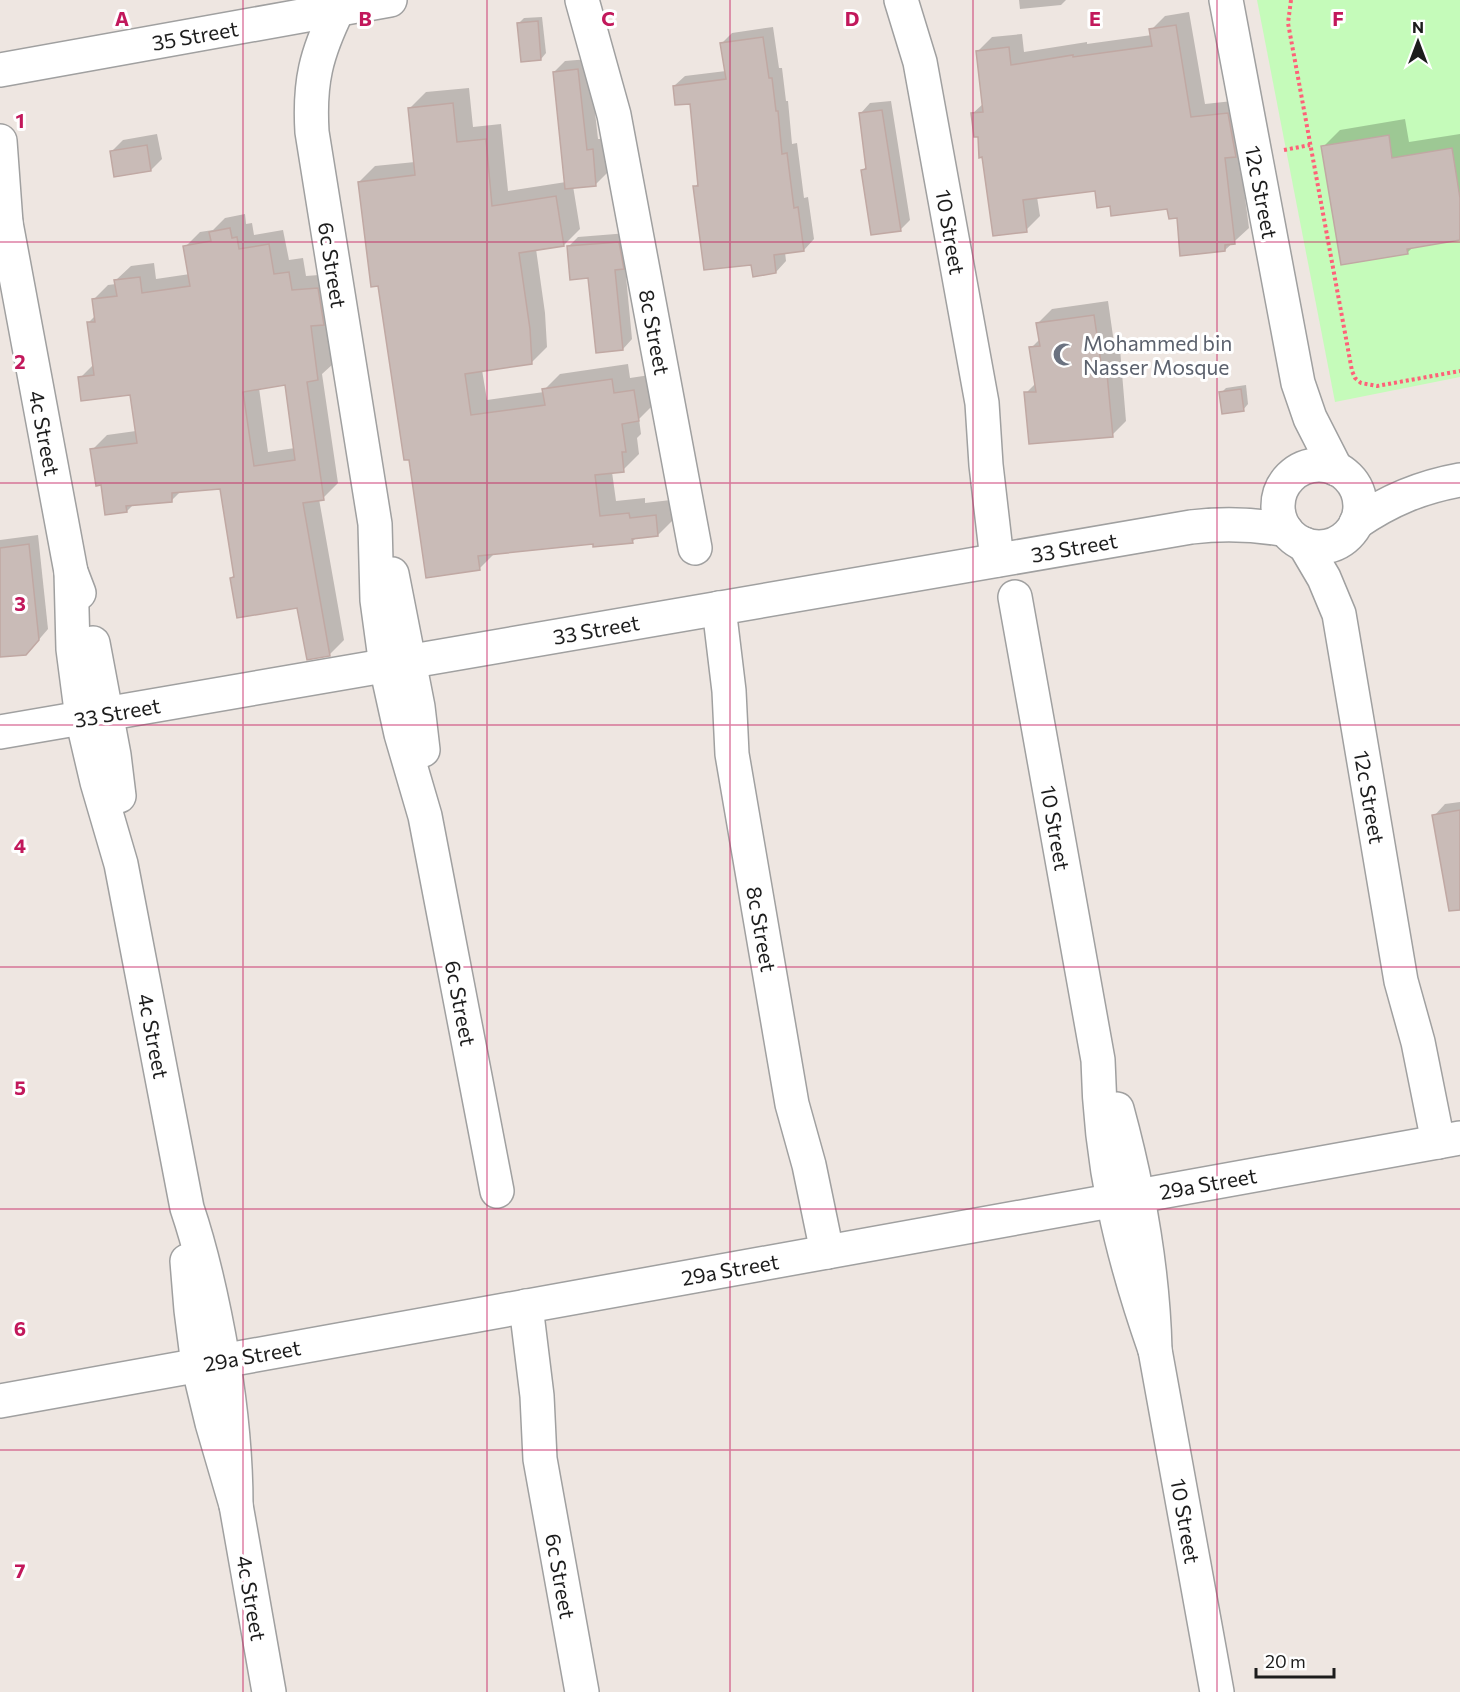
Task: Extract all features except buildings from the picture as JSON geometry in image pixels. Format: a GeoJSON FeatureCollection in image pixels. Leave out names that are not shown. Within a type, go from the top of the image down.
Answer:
{"type":"FeatureCollection","features":[{"type":"Feature","properties":{"kind":"street","name":"35 Street"},"geometry":{"type":"LineString","coordinates":[[0,70],[280,10],[338,9],[390,0]]}},
{"type":"Feature","properties":{"kind":"street","name":"8c Street"},"geometry":{"type":"LineString","coordinates":[[582,0],[597,61],[614,115],[695,548]]}},
{"type":"Feature","properties":{"kind":"street","name":"8c Street"},"geometry":{"type":"LineString","coordinates":[[606,0],[613,61],[614,115]]}},
{"type":"Feature","properties":{"kind":"street","name":"10 Street"},"geometry":{"type":"LineString","coordinates":[[901,0],[920,62]]}},
{"type":"Feature","properties":{"kind":"street","name":"10 Street"},"geometry":{"type":"LineString","coordinates":[[916,0],[920,62],[982,403],[986,465],[1009,558]]}},
{"type":"Feature","properties":{"kind":"street","name":"12c Street"},"geometry":{"type":"LineString","coordinates":[[1226,0],[1298,383],[1310,418],[1341,472]]}},
{"type":"Feature","properties":{"kind":"street","name":"6c Street"},"geometry":{"type":"LineString","coordinates":[[338,9],[318,55],[310,106],[312,132],[375,524],[377,600],[398,664],[401,734],[425,816],[497,1191]]}},
{"type":"Feature","properties":{"kind":"street","name":"4c Street"},"geometry":{"type":"LineString","coordinates":[[0,141],[3,214],[71,572],[72,632],[95,716],[97,782],[121,864],[187,1208],[188,1284],[211,1363],[215,1432],[236,1505],[269,1692]]}},
{"type":"Feature","properties":{"kind":"street","name":"12c Street"},"geometry":{"type":"LineString","coordinates":[[1286,483],[1299,419],[1298,383]]}},
{"type":"Feature","properties":{"kind":"street"},"geometry":{"type":"LineString","coordinates":[[1445,483],[1381,482],[1321,465],[1306,466],[1286,483],[1277,505],[1280,519],[1295,537],[1316,546],[1328,546],[1340,541],[1385,504],[1445,483],[1460,454]]}},
{"type":"Feature","properties":{"kind":"street"},"geometry":{"type":"LineString","coordinates":[[1341,472],[1355,486],[1359,498],[1359,511],[1353,528]]}},
{"type":"Feature","properties":{"kind":"street","name":"33 Street"},"geometry":{"type":"LineString","coordinates":[[0,732],[1191,526],[1228,516],[1286,483]]}},
{"type":"Feature","properties":{"kind":"street","name":"33 Street"},"geometry":{"type":"LineString","coordinates":[[1191,526],[1229,524],[1267,526],[1295,537]]}},
{"type":"Feature","properties":{"kind":"street","name":"12c Street"},"geometry":{"type":"LineString","coordinates":[[1339,614],[1342,573],[1353,528]]}},
{"type":"Feature","properties":{"kind":"street","name":"12c Street"},"geometry":{"type":"LineString","coordinates":[[1295,537],[1324,578],[1339,614],[1401,981],[1404,1044],[1437,1142]]}},
{"type":"Feature","properties":{"kind":"street","name":"10 Street"},"geometry":{"type":"LineString","coordinates":[[1015,597],[1098,1060],[1100,1111],[1124,1198],[1128,1270],[1155,1350],[1217,1692]]}},
{"type":"Feature","properties":{"kind":"street","name":"8c Street"},"geometry":{"type":"LineString","coordinates":[[707,610],[714,694],[732,754],[792,1104],[794,1168],[815,1254]]}},
{"type":"Feature","properties":{"kind":"street","name":"29a Street"},"geometry":{"type":"LineString","coordinates":[[0,1401],[1437,1142]]}},
{"type":"Feature","properties":{"kind":"street","name":"6c Street"},"geometry":{"type":"LineString","coordinates":[[514,1308],[521,1399],[540,1459],[582,1692]]}},
{"type":"Feature","properties":{"kind":"path"},"geometry":{"type":"LineString","coordinates":[[1290,0],[1288,23],[1355,378],[1361,383],[1377,386],[1460,371]]}},
{"type":"Feature","properties":{"kind":"green space"},"geometry":{"type":"Polygon","coordinates":[[[1257,0],[1460,0],[1460,377],[1335,402],[1257,0]]]}},
{"type":"Feature","properties":{"kind":"place","name":"Mohammed bin Nasser Mosque"},"geometry":{"type":"Point","coordinates":[1065,354]}}]}
